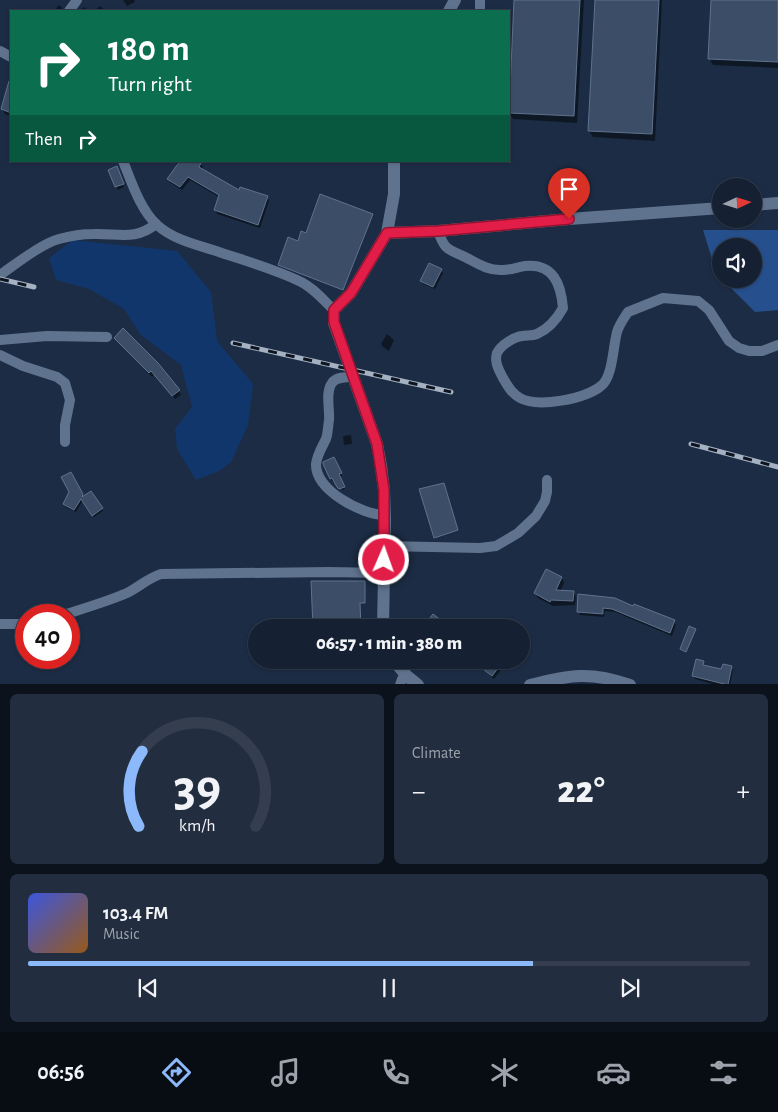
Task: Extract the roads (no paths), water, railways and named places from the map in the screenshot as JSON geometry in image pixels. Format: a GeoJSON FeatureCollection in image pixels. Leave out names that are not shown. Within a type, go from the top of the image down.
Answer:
{"type":"FeatureCollection","features":[{"type":"Feature","properties":{"kind":"street"},"geometry":{"type":"LineString","coordinates":[[123,162],[138,198],[156,224],[168,233],[178,239],[273,270],[300,281],[334,310]]}},
{"type":"Feature","properties":{"kind":"street"},"geometry":{"type":"LineString","coordinates":[[383,619],[385,516],[384,490],[377,444],[334,322],[334,310],[351,293],[387,233],[394,194],[394,162]]}},
{"type":"Feature","properties":{"kind":"street"},"geometry":{"type":"LineString","coordinates":[[762,204],[778,203]]}},
{"type":"Feature","properties":{"kind":"street"},"geometry":{"type":"LineString","coordinates":[[387,233],[438,231],[712,209]]}},
{"type":"Feature","properties":{"kind":"street"},"geometry":{"type":"LineString","coordinates":[[0,275],[57,240],[92,234],[135,235],[146,232],[156,224]]}},
{"type":"Feature","properties":{"kind":"street"},"geometry":{"type":"LineString","coordinates":[[438,231],[447,250],[476,264],[504,271],[526,266],[536,266],[556,278],[559,284],[563,308],[555,322],[536,335],[514,338],[504,344],[497,353],[496,367],[512,392],[522,399],[542,403],[566,399],[583,395],[602,385],[610,370],[617,331],[628,312],[663,298],[698,301],[709,310],[730,341],[739,348],[749,351],[762,351],[778,345]]}},
{"type":"Feature","properties":{"kind":"street"},"geometry":{"type":"LineString","coordinates":[[0,340],[47,336],[107,337]]}},
{"type":"Feature","properties":{"kind":"street"},"geometry":{"type":"LineString","coordinates":[[0,355],[23,366],[57,377],[65,384],[70,400],[65,424],[65,442]]}},
{"type":"Feature","properties":{"kind":"street"},"geometry":{"type":"LineString","coordinates":[[353,377],[333,380],[329,386],[329,424],[327,437],[316,463],[317,472],[332,492],[340,499],[351,506],[385,516]]}},
{"type":"Feature","properties":{"kind":"street"},"geometry":{"type":"LineString","coordinates":[[384,546],[472,548],[496,546],[518,533],[536,516],[545,500],[547,480]]}},
{"type":"Feature","properties":{"kind":"street"},"geometry":{"type":"LineString","coordinates":[[80,610],[105,602],[130,591],[152,576],[161,574],[383,573]]}},
{"type":"Feature","properties":{"kind":"street"},"geometry":{"type":"LineString","coordinates":[[0,624],[15,624]]}},
{"type":"Feature","properties":{"kind":"street"},"geometry":{"type":"LineString","coordinates":[[530,684],[559,678],[593,675],[630,684]]}},
{"type":"Feature","properties":{"kind":"street"},"geometry":{"type":"LineString","coordinates":[[403,680],[418,684]]}},
{"type":"Feature","properties":{"kind":"railway"},"geometry":{"type":"LineString","coordinates":[[0,279],[34,287]]}},
{"type":"Feature","properties":{"kind":"railway"},"geometry":{"type":"LineString","coordinates":[[233,343],[451,392]]}},
{"type":"Feature","properties":{"kind":"railway"},"geometry":{"type":"LineString","coordinates":[[691,444],[778,467]]}}]}
